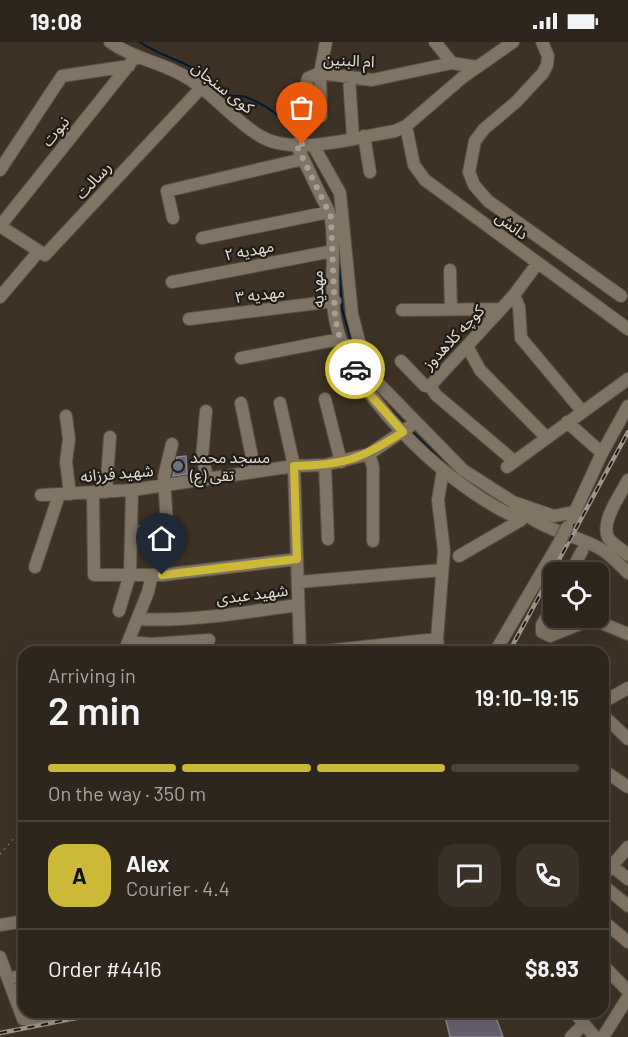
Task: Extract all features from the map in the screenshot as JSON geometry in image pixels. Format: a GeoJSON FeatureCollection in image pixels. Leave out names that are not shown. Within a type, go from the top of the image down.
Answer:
{"type":"FeatureCollection","features":[{"type":"Feature","properties":{"kind":"street"},"geometry":{"type":"LineString","coordinates":[[110,42],[133,61]]}},
{"type":"Feature","properties":{"kind":"street"},"geometry":{"type":"LineString","coordinates":[[321,116],[320,73],[326,42]]}},
{"type":"Feature","properties":{"kind":"street"},"geometry":{"type":"LineString","coordinates":[[435,42],[452,63],[477,67]]}},
{"type":"Feature","properties":{"kind":"street"},"geometry":{"type":"LineString","coordinates":[[542,42],[548,56],[547,65],[516,102],[484,129],[475,141],[469,172],[474,185],[488,201],[621,297]]}},
{"type":"Feature","properties":{"kind":"street","name":"کوی سنجان"},"geometry":{"type":"LineString","coordinates":[[133,61],[168,66],[201,88],[260,136],[280,144],[302,145],[395,131],[406,126],[477,67],[510,43]]}},
{"type":"Feature","properties":{"kind":"street"},"geometry":{"type":"LineString","coordinates":[[0,170],[62,76],[133,61]]}},
{"type":"Feature","properties":{"kind":"street","name":"نبوت"},"geometry":{"type":"LineString","coordinates":[[0,226],[133,61]]}},
{"type":"Feature","properties":{"kind":"street","name":"ام البنین"},"geometry":{"type":"LineString","coordinates":[[302,106],[308,78],[320,73],[372,80],[452,63]]}},
{"type":"Feature","properties":{"kind":"street"},"geometry":{"type":"LineString","coordinates":[[349,76],[358,137],[370,172]]}},
{"type":"Feature","properties":{"kind":"street","name":"رسالت"},"geometry":{"type":"LineString","coordinates":[[39,251],[45,255],[201,88]]}},
{"type":"Feature","properties":{"kind":"street","name":"دانش"},"geometry":{"type":"LineString","coordinates":[[406,126],[414,165],[425,180],[628,329]]}},
{"type":"Feature","properties":{"kind":"street"},"geometry":{"type":"LineString","coordinates":[[302,145],[340,193],[352,314],[360,345],[377,381],[463,470],[511,509],[521,520],[459,556]]}},
{"type":"Feature","properties":{"kind":"street","name":"مهدیه"},"geometry":{"type":"LineString","coordinates":[[302,145],[303,159],[331,217],[335,318],[340,339],[365,389],[403,432],[443,471],[475,495],[511,509]]}},
{"type":"Feature","properties":{"kind":"street"},"geometry":{"type":"LineString","coordinates":[[173,218],[167,191],[303,159]]}},
{"type":"Feature","properties":{"kind":"street"},"geometry":{"type":"LineString","coordinates":[[202,238],[329,212]]}},
{"type":"Feature","properties":{"kind":"street"},"geometry":{"type":"LineString","coordinates":[[0,226],[39,251],[0,297]]}},
{"type":"Feature","properties":{"kind":"street","name":"مهدیه ۲"},"geometry":{"type":"LineString","coordinates":[[172,282],[333,251]]}},
{"type":"Feature","properties":{"kind":"street","name":"کوچه کلاهدوز"},"geometry":{"type":"LineString","coordinates":[[430,386],[514,295],[537,264]]}},
{"type":"Feature","properties":{"kind":"street"},"geometry":{"type":"LineString","coordinates":[[450,270],[451,309]]}},
{"type":"Feature","properties":{"kind":"street"},"geometry":{"type":"LineString","coordinates":[[514,295],[519,307],[521,338],[582,411]]}},
{"type":"Feature","properties":{"kind":"street","name":"مهدیه ۳"},"geometry":{"type":"LineString","coordinates":[[189,319],[335,301]]}},
{"type":"Feature","properties":{"kind":"street","name":"کوچه کلاهدوز"},"geometry":{"type":"LineString","coordinates":[[402,309],[501,309]]}},
{"type":"Feature","properties":{"kind":"street"},"geometry":{"type":"LineString","coordinates":[[241,358],[340,339]]}},
{"type":"Feature","properties":{"kind":"street"},"geometry":{"type":"LineString","coordinates":[[467,346],[480,370],[546,437]]}},
{"type":"Feature","properties":{"kind":"street"},"geometry":{"type":"LineString","coordinates":[[401,361],[425,386],[430,386],[436,395],[511,464],[628,379]]}},
{"type":"Feature","properties":{"kind":"street"},"geometry":{"type":"LineString","coordinates":[[325,399],[341,462]]}},
{"type":"Feature","properties":{"kind":"street"},"geometry":{"type":"LineString","coordinates":[[241,403],[255,472]]}},
{"type":"Feature","properties":{"kind":"street"},"geometry":{"type":"LineString","coordinates":[[280,404],[294,466],[300,646]]}},
{"type":"Feature","properties":{"kind":"street"},"geometry":{"type":"LineString","coordinates":[[499,646],[560,541],[602,453],[628,406]]}},
{"type":"Feature","properties":{"kind":"street"},"geometry":{"type":"LineString","coordinates":[[206,411],[202,458],[208,479]]}},
{"type":"Feature","properties":{"kind":"street"},"geometry":{"type":"LineString","coordinates":[[35,567],[65,495],[69,439],[66,416]]}},
{"type":"Feature","properties":{"kind":"street","name":"شهید فرزانه"},"geometry":{"type":"LineString","coordinates":[[41,495],[132,490],[294,466],[326,465],[369,454],[415,422]]}},
{"type":"Feature","properties":{"kind":"street"},"geometry":{"type":"LineString","coordinates":[[567,422],[602,453]]}},
{"type":"Feature","properties":{"kind":"street"},"geometry":{"type":"LineString","coordinates":[[110,437],[99,492],[94,574],[152,575],[297,559]]}},
{"type":"Feature","properties":{"kind":"street"},"geometry":{"type":"LineString","coordinates":[[167,527],[164,477],[172,444]]}},
{"type":"Feature","properties":{"kind":"street"},"geometry":{"type":"LineString","coordinates":[[369,454],[373,467],[373,541]]}},
{"type":"Feature","properties":{"kind":"street"},"geometry":{"type":"LineString","coordinates":[[326,465],[328,539]]}},
{"type":"Feature","properties":{"kind":"street"},"geometry":{"type":"LineString","coordinates":[[438,646],[444,551],[438,501],[443,471]]}},
{"type":"Feature","properties":{"kind":"street"},"geometry":{"type":"LineString","coordinates":[[628,480],[609,515],[607,526],[609,538],[628,555]]}},
{"type":"Feature","properties":{"kind":"street"},"geometry":{"type":"LineString","coordinates":[[119,611],[130,574],[132,490]]}},
{"type":"Feature","properties":{"kind":"street"},"geometry":{"type":"LineString","coordinates":[[511,509],[554,516],[575,512]]}},
{"type":"Feature","properties":{"kind":"street"},"geometry":{"type":"LineString","coordinates":[[511,509],[525,514],[544,526],[600,549],[628,573]]}},
{"type":"Feature","properties":{"kind":"street"},"geometry":{"type":"LineString","coordinates":[[576,562],[582,551]]}},
{"type":"Feature","properties":{"kind":"street"},"geometry":{"type":"LineString","coordinates":[[297,582],[442,570]]}},
{"type":"Feature","properties":{"kind":"street"},"geometry":{"type":"LineString","coordinates":[[126,646],[152,575]]}},
{"type":"Feature","properties":{"kind":"street","name":"شهید عبدی"},"geometry":{"type":"LineString","coordinates":[[138,619],[202,617],[298,605]]}},
{"type":"Feature","properties":{"kind":"street"},"geometry":{"type":"LineString","coordinates":[[543,623],[542,632],[550,636],[570,628]]}},
{"type":"Feature","properties":{"kind":"street"},"geometry":{"type":"LineString","coordinates":[[609,626],[628,634]]}},
{"type":"Feature","properties":{"kind":"street"},"geometry":{"type":"LineString","coordinates":[[371,646],[437,639]]}},
{"type":"Feature","properties":{"kind":"street"},"geometry":{"type":"LineString","coordinates":[[134,646],[209,640]]}},
{"type":"Feature","properties":{"kind":"street"},"geometry":{"type":"LineString","coordinates":[[609,699],[628,688]]}},
{"type":"Feature","properties":{"kind":"street"},"geometry":{"type":"LineString","coordinates":[[609,722],[628,739]]}},
{"type":"Feature","properties":{"kind":"street"},"geometry":{"type":"LineString","coordinates":[[609,774],[628,787]]}},
{"type":"Feature","properties":{"kind":"street"},"geometry":{"type":"LineString","coordinates":[[609,864],[628,847]]}},
{"type":"Feature","properties":{"kind":"street"},"geometry":{"type":"LineString","coordinates":[[609,869],[628,879]]}},
{"type":"Feature","properties":{"kind":"street"},"geometry":{"type":"LineString","coordinates":[[609,890],[628,906]]}},
{"type":"Feature","properties":{"kind":"street"},"geometry":{"type":"LineString","coordinates":[[0,925],[18,922]]}},
{"type":"Feature","properties":{"kind":"street"},"geometry":{"type":"LineString","coordinates":[[609,926],[628,942]]}},
{"type":"Feature","properties":{"kind":"street"},"geometry":{"type":"LineString","coordinates":[[0,957],[18,1006]]}},
{"type":"Feature","properties":{"kind":"street"},"geometry":{"type":"LineString","coordinates":[[609,971],[628,991]]}},
{"type":"Feature","properties":{"kind":"street"},"geometry":{"type":"LineString","coordinates":[[8,979],[18,976]]}},
{"type":"Feature","properties":{"kind":"street"},"geometry":{"type":"LineString","coordinates":[[603,1037],[628,997]]}},
{"type":"Feature","properties":{"kind":"street"},"geometry":{"type":"LineString","coordinates":[[22,1018],[23,1020],[47,1018]]}},
{"type":"Feature","properties":{"kind":"street"},"geometry":{"type":"LineString","coordinates":[[578,1018],[595,1037]]}},
{"type":"Feature","properties":{"kind":"street"},"geometry":{"type":"LineString","coordinates":[[571,1037],[583,1025]]}},
{"type":"Feature","properties":{"kind":"path"},"geometry":{"type":"LineString","coordinates":[[302,106],[302,145]]}},
{"type":"Feature","properties":{"kind":"path"},"geometry":{"type":"LineString","coordinates":[[0,854],[18,834]]}},
{"type":"Feature","properties":{"kind":"building","name":"مسجد محمد تقی (ع)"},"geometry":{"type":"Polygon","coordinates":[[[186,456],[187,474],[173,476],[177,457],[186,456]]]}},
{"type":"Feature","properties":{"kind":"building"},"geometry":{"type":"Polygon","coordinates":[[[139,526],[151,526],[151,536],[139,536],[139,526]]]}},
{"type":"Feature","properties":{"kind":"building"},"geometry":{"type":"Polygon","coordinates":[[[445,1018],[496,1018],[503,1037],[450,1037],[445,1018]]]}},
{"type":"Feature","properties":{"kind":"waterway"},"geometry":{"type":"LineString","coordinates":[[140,42],[195,69],[228,95],[246,97],[261,104],[291,127],[299,141]]}},
{"type":"Feature","properties":{"kind":"waterway"},"geometry":{"type":"LineString","coordinates":[[316,172],[328,197]]}},
{"type":"Feature","properties":{"kind":"waterway"},"geometry":{"type":"LineString","coordinates":[[339,264],[342,309],[355,353],[363,371]]}},
{"type":"Feature","properties":{"kind":"waterway"},"geometry":{"type":"LineString","coordinates":[[388,407],[405,425]]}},
{"type":"Feature","properties":{"kind":"waterway"},"geometry":{"type":"LineString","coordinates":[[411,431],[441,460]]}},
{"type":"Feature","properties":{"kind":"railway"},"geometry":{"type":"LineString","coordinates":[[512,646],[628,432]]}},
{"type":"Feature","properties":{"kind":"railway"},"geometry":{"type":"LineString","coordinates":[[0,1033],[76,1018]]}},
{"type":"Feature","properties":{"kind":"way so far"},"geometry":{"type":"LineString","coordinates":[[302,144],[296,144],[331,217],[335,318],[340,339],[355,369]]}},
{"type":"Feature","properties":{"kind":"place","name":"مسجد محمد تقی (ع)"},"geometry":{"type":"Point","coordinates":[178,466]}},
{"type":"Feature","properties":{"kind":"route"},"geometry":{"type":"LineString","coordinates":[[162,575],[297,559],[294,466],[326,465],[354,459],[369,454],[403,432],[365,389],[355,369]]}}]}
